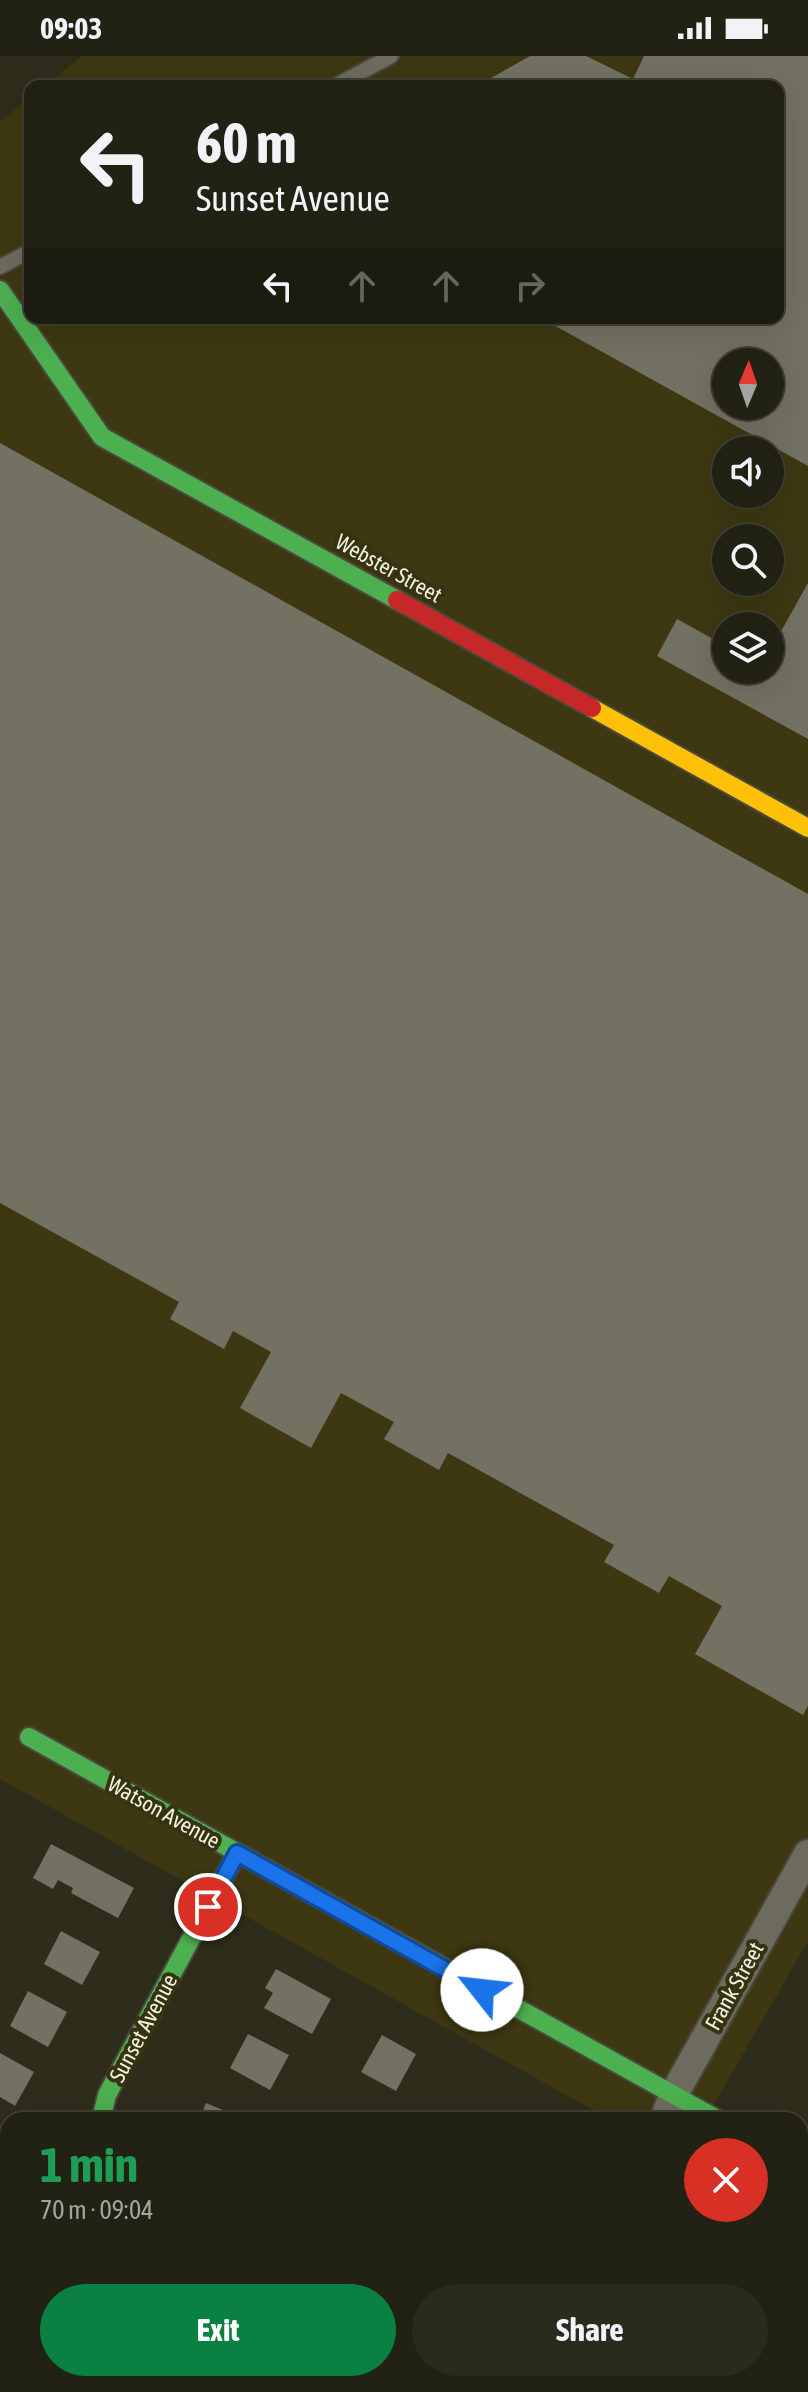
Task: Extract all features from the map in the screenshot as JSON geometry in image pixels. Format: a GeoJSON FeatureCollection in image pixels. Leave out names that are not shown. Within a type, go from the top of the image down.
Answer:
{"type":"FeatureCollection","features":[{"type":"Feature","properties":{"kind":"street","name":"Webster Street"},"geometry":{"type":"LineString","coordinates":[[0,290],[102,437],[808,828]]}},
{"type":"Feature","properties":{"kind":"street","name":"Watson Avenue"},"geometry":{"type":"LineString","coordinates":[[29,1737],[237,1853],[669,2108]]}},
{"type":"Feature","properties":{"kind":"street","name":"Sunset Avenue"},"geometry":{"type":"LineString","coordinates":[[103,2112],[107,2095],[237,1853]]}},
{"type":"Feature","properties":{"kind":"street","name":"Frank Street"},"geometry":{"type":"LineString","coordinates":[[669,2108],[808,1854]]}},
{"type":"Feature","properties":{"kind":"lane"},"geometry":{"type":"LineString","coordinates":[[346,80],[391,56]]}},
{"type":"Feature","properties":{"kind":"lane"},"geometry":{"type":"LineString","coordinates":[[0,267],[24,254]]}},
{"type":"Feature","properties":{"kind":"shaded area"},"geometry":{"type":"Polygon","coordinates":[[[82,56],[808,56],[808,1941],[710,2112],[597,2112],[0,1779],[0,121],[24,102],[24,324],[784,324],[784,80],[52,80],[82,56]]]}},
{"type":"Feature","properties":{"kind":"building"},"geometry":{"type":"Polygon","coordinates":[[[530,56],[586,56],[633,79],[644,56],[808,56],[808,466],[784,453],[784,436],[754,436],[725,420],[784,420],[784,348],[712,348],[712,413],[552,324],[784,324],[784,80],[488,80],[530,56]]]}},
{"type":"Feature","properties":{"kind":"building"},"geometry":{"type":"Polygon","coordinates":[[[0,443],[808,894],[808,1706],[803,1715],[695,1654],[722,1606],[669,1576],[659,1593],[604,1562],[614,1545],[448,1453],[439,1470],[384,1439],[394,1422],[341,1393],[311,1448],[240,1408],[271,1352],[233,1331],[224,1349],[170,1319],[179,1302],[0,1203],[0,443]]]}},
{"type":"Feature","properties":{"kind":"building"},"geometry":{"type":"Polygon","coordinates":[[[808,583],[808,739],[657,656],[677,619],[712,638],[712,684],[784,684],[784,626],[808,583]]]}},
{"type":"Feature","properties":{"kind":"building"},"geometry":{"type":"Polygon","coordinates":[[[51,1844],[134,1888],[118,1918],[71,1893],[73,1888],[58,1880],[53,1889],[33,1878],[51,1844]]]}},
{"type":"Feature","properties":{"kind":"building"},"geometry":{"type":"Polygon","coordinates":[[[61,1931],[100,1952],[82,1985],[44,1964],[61,1931]]]}},
{"type":"Feature","properties":{"kind":"building"},"geometry":{"type":"Polygon","coordinates":[[[276,1969],[331,1999],[312,2034],[264,2008],[273,1993],[265,1988],[276,1969]]]}},
{"type":"Feature","properties":{"kind":"building"},"geometry":{"type":"Polygon","coordinates":[[[28,1991],[67,2012],[48,2047],[10,2026],[28,1991]]]}},
{"type":"Feature","properties":{"kind":"building"},"geometry":{"type":"Polygon","coordinates":[[[248,2034],[289,2055],[270,2090],[230,2068],[248,2034]]]}},
{"type":"Feature","properties":{"kind":"building"},"geometry":{"type":"Polygon","coordinates":[[[382,2035],[416,2054],[396,2091],[361,2072],[382,2035]]]}},
{"type":"Feature","properties":{"kind":"building"},"geometry":{"type":"Polygon","coordinates":[[[0,2053],[34,2072],[15,2106],[0,2097],[0,2053]]]}},
{"type":"Feature","properties":{"kind":"building"},"geometry":{"type":"Polygon","coordinates":[[[206,2103],[228,2112],[202,2112],[206,2103]]]}},
{"type":"Feature","properties":{"kind":"traffic: fast"},"geometry":{"type":"LineString","coordinates":[[0,290],[102,437],[397,600]]}},
{"type":"Feature","properties":{"kind":"traffic: fast"},"geometry":{"type":"LineString","coordinates":[[29,1737],[705,2112]]}},
{"type":"Feature","properties":{"kind":"traffic: fast"},"geometry":{"type":"LineString","coordinates":[[103,2112],[107,2095],[237,1853]]}},
{"type":"Feature","properties":{"kind":"traffic: slow"},"geometry":{"type":"LineString","coordinates":[[592,708],[808,828]]}},
{"type":"Feature","properties":{"kind":"traffic: jam"},"geometry":{"type":"LineString","coordinates":[[397,600],[592,708]]}},
{"type":"Feature","properties":{"kind":"route"},"geometry":{"type":"LineString","coordinates":[[208,1907],[237,1853],[482,1990]]}}]}
